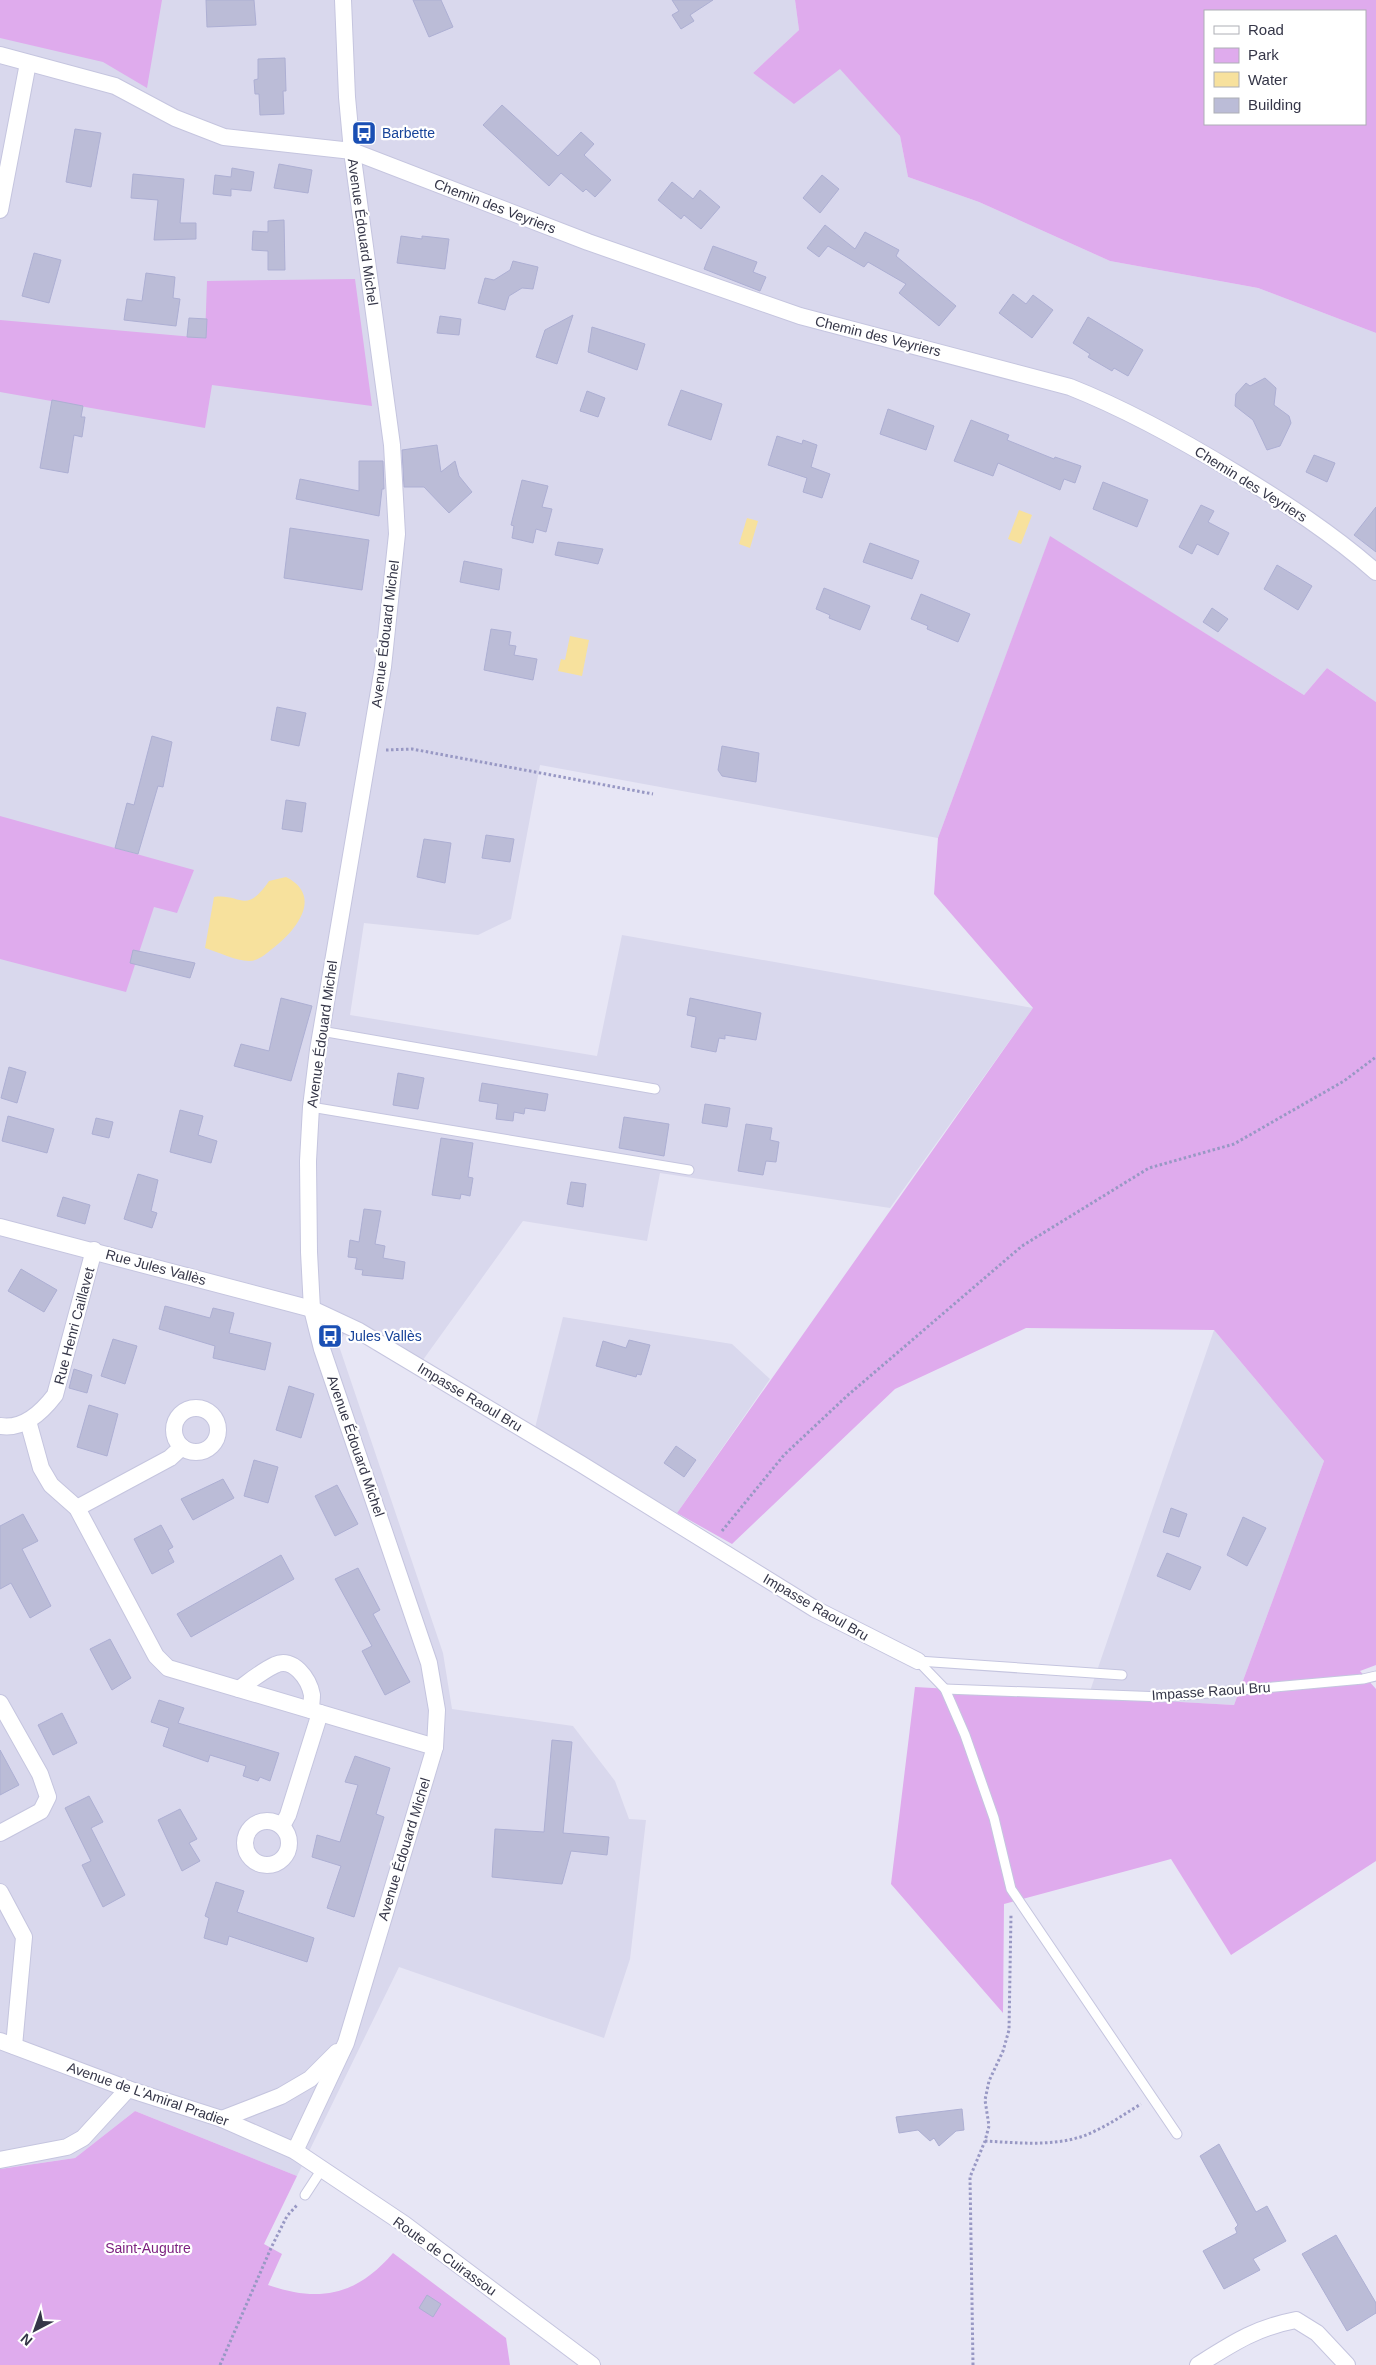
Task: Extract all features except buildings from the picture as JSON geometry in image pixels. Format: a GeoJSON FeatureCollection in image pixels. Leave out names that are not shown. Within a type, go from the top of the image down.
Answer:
{"type":"FeatureCollection","features":[{"type":"Feature","properties":{"kind":"street","name":"Avenue Édouard Michel"},"geometry":{"type":"LineString","coordinates":[[296,2151],[346,2043],[435,1747],[437,1710],[429,1663],[322,1349],[312,1308],[308,1161],[311,1107],[321,1032],[383,667],[396,534],[392,445],[352,151],[347,97],[344,0]]}},
{"type":"Feature","properties":{"kind":"street","name":"Chemin des Veyriers"},"geometry":{"type":"LineString","coordinates":[[0,55],[115,86],[175,118],[224,137],[352,151],[588,242],[800,316],[1012,371],[1097,398],[1174,435],[1296,510],[1353,552],[1376,572]]}},
{"type":"Feature","properties":{"kind":"street"},"geometry":{"type":"LineString","coordinates":[[0,210],[28,62]]}},
{"type":"Feature","properties":{"kind":"street","name":"Rue Jules Vallès"},"geometry":{"type":"LineString","coordinates":[[0,1227],[312,1308]]}},
{"type":"Feature","properties":{"kind":"street","name":"Rue Henri Caillavet"},"geometry":{"type":"LineString","coordinates":[[0,1426],[12,1427],[28,1421],[44,1410],[55,1395],[94,1250]]}},
{"type":"Feature","properties":{"kind":"street","name":"Impasse Raoul Bru"},"geometry":{"type":"LineString","coordinates":[[312,1308],[359,1331],[711,1544],[814,1609],[918,1662]]}},
{"type":"Feature","properties":{"kind":"street"},"geometry":{"type":"LineString","coordinates":[[28,1421],[41,1468],[51,1484],[78,1508],[156,1656],[168,1668],[435,1747]]}},
{"type":"Feature","properties":{"kind":"street"},"geometry":{"type":"LineString","coordinates":[[78,1508],[170,1458],[182,1447]]}},
{"type":"Feature","properties":{"kind":"street"},"geometry":{"type":"LineString","coordinates":[[239,1689],[276,1664],[284,1663],[296,1667],[302,1674],[312,1694],[316,1712],[288,1815],[282,1826]]}},
{"type":"Feature","properties":{"kind":"street"},"geometry":{"type":"LineString","coordinates":[[0,1703],[40,1774],[48,1796],[41,1811],[0,1833]]}},
{"type":"Feature","properties":{"kind":"street"},"geometry":{"type":"LineString","coordinates":[[0,1892],[24,1937],[7,2044]]}},
{"type":"Feature","properties":{"kind":"street","name":"Avenue Édouard Michel"},"geometry":{"type":"LineString","coordinates":[[222,2119],[281,2096],[310,2079],[346,2043]]}},
{"type":"Feature","properties":{"kind":"street","name":"Avenue de L'Amiral Pradier"},"geometry":{"type":"LineString","coordinates":[[7,2044],[128,2089],[222,2119],[296,2151]]}},
{"type":"Feature","properties":{"kind":"street"},"geometry":{"type":"LineString","coordinates":[[0,2160],[67,2147],[75,2143],[83,2138],[128,2089]]}},
{"type":"Feature","properties":{"kind":"street","name":"Route de Cuirassou"},"geometry":{"type":"LineString","coordinates":[[296,2151],[404,2224],[592,2365]]}},
{"type":"Feature","properties":{"kind":"street"},"geometry":{"type":"LineString","coordinates":[[1198,2365],[1245,2336],[1270,2325],[1296,2320],[1318,2333],[1347,2365]]}},
{"type":"Feature","properties":{"kind":"lane"},"geometry":{"type":"LineString","coordinates":[[321,1032],[655,1089]]}},
{"type":"Feature","properties":{"kind":"lane"},"geometry":{"type":"LineString","coordinates":[[311,1107],[689,1170]]}},
{"type":"Feature","properties":{"kind":"lane"},"geometry":{"type":"LineString","coordinates":[[918,1662],[1122,1675]]}},
{"type":"Feature","properties":{"kind":"lane","name":"Impasse Raoul Bru"},"geometry":{"type":"LineString","coordinates":[[918,1662],[945,1689],[1164,1697],[1363,1679],[1376,1676]]}},
{"type":"Feature","properties":{"kind":"lane"},"geometry":{"type":"LineString","coordinates":[[945,1689],[978,1770],[994,1818],[1011,1888],[1026,1914],[1177,2134]]}},
{"type":"Feature","properties":{"kind":"lane"},"geometry":{"type":"LineString","coordinates":[[305,2195],[322,2168]]}},
{"type":"Feature","properties":{"kind":"path"},"geometry":{"type":"LineString","coordinates":[[369,749],[392,751],[412,749],[653,794]]}},
{"type":"Feature","properties":{"kind":"path"},"geometry":{"type":"LineString","coordinates":[[711,1544],[784,1455],[848,1395],[1022,1246],[1149,1168],[1234,1144],[1344,1081],[1376,1057]]}},
{"type":"Feature","properties":{"kind":"path"},"geometry":{"type":"LineString","coordinates":[[972,2365],[970,2177],[989,2126],[984,2100],[989,2081],[1003,2051],[1010,2030],[1011,1888]]}},
{"type":"Feature","properties":{"kind":"path"},"geometry":{"type":"LineString","coordinates":[[985,2141],[1035,2144],[1095,2132],[1152,2097]]}},
{"type":"Feature","properties":{"kind":"path"},"geometry":{"type":"LineString","coordinates":[[220,2365],[283,2224],[305,2195]]}},
{"type":"Feature","properties":{"kind":"shaded area"},"geometry":{"type":"Polygon","coordinates":[[[0,0],[795,0],[799,30],[753,73],[794,103],[840,68],[900,136],[908,177],[979,202],[1110,261],[1258,288],[1376,333],[1376,702],[1327,668],[1304,695],[1050,537],[938,838],[540,765],[511,919],[478,935],[364,923],[350,1015],[597,1056],[622,935],[1033,1008],[890,1208],[660,1173],[647,1241],[523,1221],[415,1371],[346,1332],[338,1343],[443,1653],[452,1709],[573,1726],[615,1781],[629,1819],[646,1820],[630,1959],[604,2038],[399,1967],[297,2176],[135,2111],[75,2158],[0,2169],[0,0]]]}},
{"type":"Feature","properties":{"kind":"shaded area"},"geometry":{"type":"Polygon","coordinates":[[[563,1317],[732,1344],[770,1379],[677,1513],[535,1428],[563,1317]]]}},
{"type":"Feature","properties":{"kind":"shaded area"},"geometry":{"type":"Polygon","coordinates":[[[1214,1330],[1324,1461],[1234,1705],[1088,1697],[1214,1330]]]}},
{"type":"Feature","properties":{"kind":"green space"},"geometry":{"type":"Polygon","coordinates":[[[0,0],[162,0],[147,88],[103,62],[0,38],[0,0]]]}},
{"type":"Feature","properties":{"kind":"green space"},"geometry":{"type":"Polygon","coordinates":[[[795,0],[1376,0],[1376,333],[1258,288],[1110,261],[979,202],[908,177],[900,136],[840,69],[794,104],[753,73],[799,30],[795,0]]]}},
{"type":"Feature","properties":{"kind":"green space"},"geometry":{"type":"Polygon","coordinates":[[[355,279],[372,406],[212,385],[205,428],[0,392],[0,320],[205,338],[207,281],[355,279]]]}},
{"type":"Feature","properties":{"kind":"green space"},"geometry":{"type":"Polygon","coordinates":[[[1050,536],[1304,695],[1327,668],[1376,702],[1376,1665],[1360,1671],[1376,1689],[1376,1861],[1231,1955],[1171,1859],[1004,1904],[1003,2013],[891,1884],[915,1687],[1234,1705],[1324,1461],[1214,1330],[1026,1328],[895,1389],[732,1544],[677,1513],[1033,1008],[934,894],[938,838],[1050,536]]]}},
{"type":"Feature","properties":{"kind":"green space"},"geometry":{"type":"Polygon","coordinates":[[[0,816],[194,870],[177,913],[154,907],[126,992],[0,959],[0,816]]]}},
{"type":"Feature","properties":{"kind":"green space","name":"Saint-Augutre"},"geometry":{"type":"Polygon","coordinates":[[[135,2111],[297,2176],[264,2244],[282,2254],[268,2285],[304,2294],[336,2292],[366,2278],[393,2253],[506,2338],[510,2365],[0,2365],[0,2169],[75,2158],[135,2111]]]}},
{"type":"Feature","properties":{"kind":"water"},"geometry":{"type":"Polygon","coordinates":[[[1019,510],[1032,515],[1021,544],[1008,539],[1019,510]]]}},
{"type":"Feature","properties":{"kind":"water"},"geometry":{"type":"Polygon","coordinates":[[[747,518],[758,521],[750,548],[739,544],[747,518]]]}},
{"type":"Feature","properties":{"kind":"water"},"geometry":{"type":"Polygon","coordinates":[[[570,636],[589,640],[582,676],[558,671],[561,659],[565,660],[570,636]]]}},
{"type":"Feature","properties":{"kind":"water"},"geometry":{"type":"Polygon","coordinates":[[[286,877],[297,885],[303,894],[305,903],[297,923],[281,942],[262,957],[249,961],[233,958],[205,948],[214,897],[248,900],[261,892],[269,881],[286,877]]]}},
{"type":"Feature","properties":{"kind":"place","name":"Barbette"},"geometry":{"type":"Point","coordinates":[364,133]}},
{"type":"Feature","properties":{"kind":"place","name":"Jules Vallès"},"geometry":{"type":"Point","coordinates":[330,1336]}}]}
